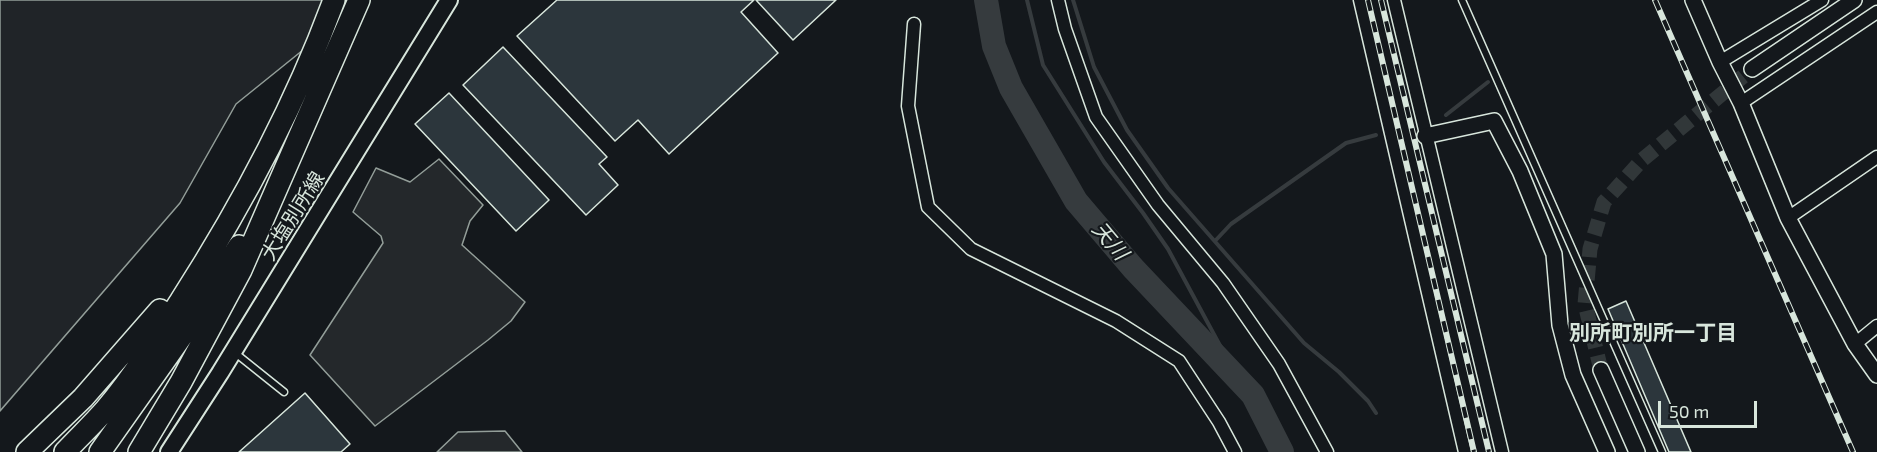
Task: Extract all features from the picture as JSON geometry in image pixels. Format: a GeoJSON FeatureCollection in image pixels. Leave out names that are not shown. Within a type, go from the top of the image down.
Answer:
{"type":"FeatureCollection","features":[{"type":"Feature","properties":{"kind":"highway"},"geometry":{"type":"LineString","coordinates":[[140,452],[181,382],[241,270],[294,122],[313,57],[334,0]]}},
{"type":"Feature","properties":{"kind":"highway"},"geometry":{"type":"LineString","coordinates":[[74,452],[114,414],[184,333],[233,255],[294,122],[359,0]]}},
{"type":"Feature","properties":{"kind":"highway"},"geometry":{"type":"LineString","coordinates":[[27,452],[83,398],[139,335],[168,299],[294,122]]}},
{"type":"Feature","properties":{"kind":"highway"},"geometry":{"type":"LineString","coordinates":[[65,452],[114,414]]}},
{"type":"Feature","properties":{"kind":"highway"},"geometry":{"type":"LineString","coordinates":[[94,452],[114,414]]}},
{"type":"Feature","properties":{"kind":"highway"},"geometry":{"type":"LineString","coordinates":[[100,452],[114,414]]}},
{"type":"Feature","properties":{"kind":"main road","name":"大塩別所線"},"geometry":{"type":"LineString","coordinates":[[169,452],[449,0]]}},
{"type":"Feature","properties":{"kind":"street"},"geometry":{"type":"LineString","coordinates":[[1058,0],[1065,29],[1096,117],[1158,205],[1223,283],[1273,355],[1327,452]]}},
{"type":"Feature","properties":{"kind":"street"},"geometry":{"type":"LineString","coordinates":[[1360,0],[1465,452]]}},
{"type":"Feature","properties":{"kind":"street"},"geometry":{"type":"LineString","coordinates":[[1394,0],[1502,452]]}},
{"type":"Feature","properties":{"kind":"street"},"geometry":{"type":"LineString","coordinates":[[1693,0],[1720,62],[1742,103],[1788,218],[1855,344],[1877,375]]}},
{"type":"Feature","properties":{"kind":"street"},"geometry":{"type":"LineString","coordinates":[[1720,62],[1822,0]]}},
{"type":"Feature","properties":{"kind":"street"},"geometry":{"type":"LineString","coordinates":[[1752,69],[1854,0]]}},
{"type":"Feature","properties":{"kind":"street"},"geometry":{"type":"LineString","coordinates":[[1742,103],[1877,12]]}},
{"type":"Feature","properties":{"kind":"street"},"geometry":{"type":"LineString","coordinates":[[914,24],[908,106],[928,207],[971,249],[1116,321],[1179,361],[1219,422],[1235,452]]}},
{"type":"Feature","properties":{"kind":"street"},"geometry":{"type":"LineString","coordinates":[[1425,136],[1494,122],[1520,171],[1554,254],[1560,325],[1573,375],[1607,452]]}},
{"type":"Feature","properties":{"kind":"street"},"geometry":{"type":"LineString","coordinates":[[1788,218],[1877,157]]}},
{"type":"Feature","properties":{"kind":"street"},"geometry":{"type":"LineString","coordinates":[[1855,344],[1877,326]]}},
{"type":"Feature","properties":{"kind":"street"},"geometry":{"type":"LineString","coordinates":[[1601,370],[1638,452]]}},
{"type":"Feature","properties":{"kind":"lane"},"geometry":{"type":"LineString","coordinates":[[1462,0],[1662,452]]}},
{"type":"Feature","properties":{"kind":"lane"},"geometry":{"type":"LineString","coordinates":[[233,351],[284,392]]}},
{"type":"Feature","properties":{"kind":"shaded area"},"geometry":{"type":"Polygon","coordinates":[[[0,0],[365,0],[236,104],[180,203],[0,411],[0,0]]]}},
{"type":"Feature","properties":{"kind":"shaded area"},"geometry":{"type":"Polygon","coordinates":[[[439,159],[483,205],[470,221],[462,245],[525,302],[511,321],[375,426],[310,355],[383,243],[381,236],[353,212],[376,168],[410,182],[439,159]]]}},
{"type":"Feature","properties":{"kind":"shaded area"},"geometry":{"type":"Polygon","coordinates":[[[505,431],[522,452],[437,452],[458,432],[505,431]]]}},
{"type":"Feature","properties":{"kind":"building"},"geometry":{"type":"Polygon","coordinates":[[[557,0],[754,0],[741,12],[778,53],[669,154],[638,120],[615,141],[517,36],[557,0]]]}},
{"type":"Feature","properties":{"kind":"building"},"geometry":{"type":"Polygon","coordinates":[[[756,0],[836,0],[793,40],[756,0]]]}},
{"type":"Feature","properties":{"kind":"building"},"geometry":{"type":"Polygon","coordinates":[[[503,47],[607,157],[599,164],[618,185],[586,215],[463,85],[503,47]]]}},
{"type":"Feature","properties":{"kind":"building"},"geometry":{"type":"Polygon","coordinates":[[[449,93],[549,200],[516,231],[415,124],[449,93]]]}},
{"type":"Feature","properties":{"kind":"building"},"geometry":{"type":"Polygon","coordinates":[[[1626,301],[1691,452],[1669,452],[1608,309],[1626,301]]]}},
{"type":"Feature","properties":{"kind":"building"},"geometry":{"type":"Polygon","coordinates":[[[305,393],[350,444],[341,452],[239,452],[305,393]]]}},
{"type":"Feature","properties":{"kind":"waterway","name":"天川"},"geometry":{"type":"LineString","coordinates":[[986,0],[994,46],[1011,88],[1076,201],[1133,268],[1253,395],[1282,452]]}},
{"type":"Feature","properties":{"kind":"waterway"},"geometry":{"type":"LineString","coordinates":[[1027,0],[1043,65],[1104,162],[1168,249],[1238,379]]}},
{"type":"Feature","properties":{"kind":"waterway"},"geometry":{"type":"LineString","coordinates":[[1073,0],[1094,67],[1127,130],[1168,188],[1304,343],[1339,372],[1368,401],[1376,413]]}},
{"type":"Feature","properties":{"kind":"waterway"},"geometry":{"type":"LineString","coordinates":[[1446,115],[1488,82]]}},
{"type":"Feature","properties":{"kind":"waterway"},"geometry":{"type":"LineString","coordinates":[[1215,241],[1231,224],[1346,143],[1376,135]]}},
{"type":"Feature","properties":{"kind":"tunnel"},"geometry":{"type":"LineString","coordinates":[[1601,370],[1585,304],[1590,249],[1604,202],[1642,160],[1752,69]]}},
{"type":"Feature","properties":{"kind":"railway"},"geometry":{"type":"LineString","coordinates":[[1368,0],[1474,452]]}},
{"type":"Feature","properties":{"kind":"railway"},"geometry":{"type":"LineString","coordinates":[[1381,0],[1489,452]]}},
{"type":"Feature","properties":{"kind":"railway"},"geometry":{"type":"LineString","coordinates":[[1655,0],[1853,452]]}},
{"type":"Feature","properties":{"kind":"district","name":"別所町別所一丁目"},"geometry":{"type":"Point","coordinates":[1653,333]}}]}
